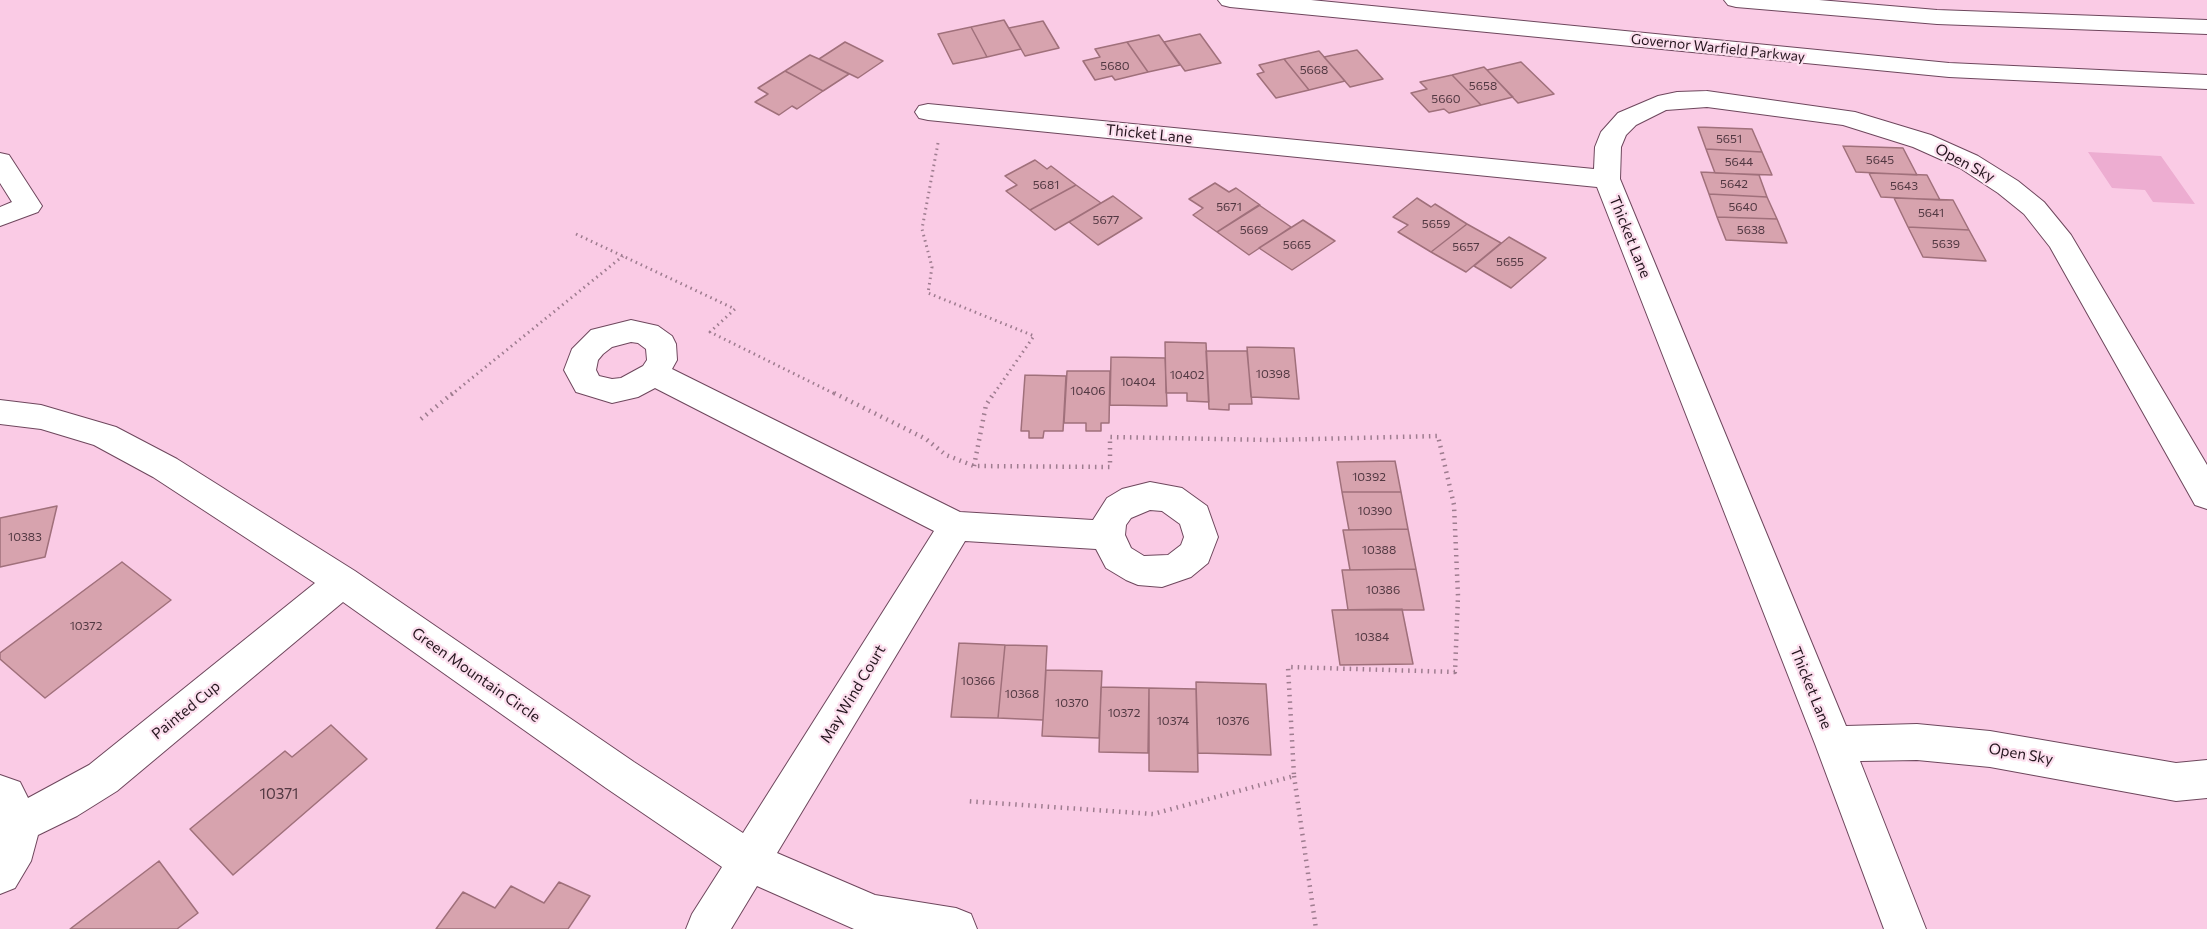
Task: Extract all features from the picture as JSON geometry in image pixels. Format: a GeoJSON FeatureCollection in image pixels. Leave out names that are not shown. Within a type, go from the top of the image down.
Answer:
{"type":"FeatureCollection","features":[{"type":"Feature","properties":{"kind":"street","name":"Governor Warfield Parkway"},"geometry":{"type":"LineString","coordinates":[[1230,0],[1949,70],[2207,82]]}},
{"type":"Feature","properties":{"kind":"street"},"geometry":{"type":"LineString","coordinates":[[1736,0],[1938,17],[2207,27]]}},
{"type":"Feature","properties":{"kind":"street","name":"Open Sky"},"geometry":{"type":"LineString","coordinates":[[1607,179],[1608,147],[1614,132],[1634,115],[1658,104],[1677,100],[1707,99],[1846,118],[1922,141],[1969,162],[2008,187],[2034,208],[2061,242],[2207,495]]}},
{"type":"Feature","properties":{"kind":"street","name":"Thicket Lane"},"geometry":{"type":"LineString","coordinates":[[935,113],[1607,179],[1834,744],[1905,929]]}},
{"type":"Feature","properties":{"kind":"street"},"geometry":{"type":"LineString","coordinates":[[0,161],[28,206],[0,217]]}},
{"type":"Feature","properties":{"kind":"street"},"geometry":{"type":"LineString","coordinates":[[654,374],[956,526],[1108,535]]}},
{"type":"Feature","properties":{"kind":"street","name":"Green Mountain Circle"},"geometry":{"type":"LineString","coordinates":[[0,412],[41,417],[105,436],[165,468],[342,582],[620,775],[751,862],[870,923],[956,929]]}},
{"type":"Feature","properties":{"kind":"street","name":"May Wind Court"},"geometry":{"type":"LineString","coordinates":[[707,929],[751,862],[956,526]]}},
{"type":"Feature","properties":{"kind":"street","name":"Painted Cup"},"geometry":{"type":"LineString","coordinates":[[0,873],[16,847],[10,808],[63,802],[103,778],[342,582]]}},
{"type":"Feature","properties":{"kind":"street","name":"Open Sky"},"geometry":{"type":"LineString","coordinates":[[1834,744],[1917,742],[1980,748],[2176,782],[2207,779]]}},
{"type":"Feature","properties":{"kind":"path"},"geometry":{"type":"LineString","coordinates":[[935,113],[922,229],[932,267],[928,293],[1034,336],[986,405],[974,466]]}},
{"type":"Feature","properties":{"kind":"path"},"geometry":{"type":"LineString","coordinates":[[576,234],[735,309],[710,332],[926,439],[946,456],[974,466],[1110,467],[1110,437],[1272,440],[1438,436],[1454,505],[1458,596],[1455,672],[1288,667],[1294,776],[1316,929]]}},
{"type":"Feature","properties":{"kind":"path"},"geometry":{"type":"LineString","coordinates":[[421,419],[623,256]]}},
{"type":"Feature","properties":{"kind":"path"},"geometry":{"type":"LineString","coordinates":[[965,801],[1153,814],[1294,776]]}},
{"type":"Feature","properties":{"kind":"shaded area"},"geometry":{"type":"Polygon","coordinates":[[[2088,152],[2161,156],[2195,204],[2153,202],[2145,190],[2112,188],[2088,152]]]}},
{"type":"Feature","properties":{"kind":"building"},"geometry":{"type":"Polygon","coordinates":[[[1004,20],[1021,49],[987,57],[971,27],[1004,20]]]}},
{"type":"Feature","properties":{"kind":"building"},"geometry":{"type":"Polygon","coordinates":[[[1043,21],[1059,48],[1025,56],[1009,28],[1043,21]]]}},
{"type":"Feature","properties":{"kind":"building"},"geometry":{"type":"Polygon","coordinates":[[[971,27],[987,57],[953,64],[938,34],[971,27]]]}},
{"type":"Feature","properties":{"kind":"building"},"geometry":{"type":"Polygon","coordinates":[[[1200,34],[1221,63],[1185,71],[1164,42],[1200,34]]]}},
{"type":"Feature","properties":{"kind":"building"},"geometry":{"type":"Polygon","coordinates":[[[1159,35],[1180,65],[1148,72],[1127,42],[1159,35]]]}},
{"type":"Feature","properties":{"kind":"building"},"geometry":{"type":"Polygon","coordinates":[[[845,42],[883,61],[858,78],[819,59],[845,42]]]}},
{"type":"Feature","properties":{"kind":"building"},"geometry":{"type":"Polygon","coordinates":[[[1127,42],[1148,72],[1115,80],[1112,76],[1095,80],[1083,61],[1100,57],[1095,49],[1127,42]]]}},
{"type":"Feature","properties":{"kind":"building"},"geometry":{"type":"Polygon","coordinates":[[[1357,50],[1383,79],[1350,87],[1324,57],[1357,50]]]}},
{"type":"Feature","properties":{"kind":"building"},"geometry":{"type":"Polygon","coordinates":[[[1319,51],[1345,81],[1309,90],[1284,59],[1319,51]]]}},
{"type":"Feature","properties":{"kind":"building"},"geometry":{"type":"Polygon","coordinates":[[[810,55],[849,74],[823,91],[785,71],[810,55]]]}},
{"type":"Feature","properties":{"kind":"building"},"geometry":{"type":"Polygon","coordinates":[[[1284,59],[1309,90],[1276,98],[1257,74],[1264,72],[1259,65],[1284,59]]]}},
{"type":"Feature","properties":{"kind":"building"},"geometry":{"type":"Polygon","coordinates":[[[1521,62],[1554,94],[1518,103],[1487,70],[1521,62]]]}},
{"type":"Feature","properties":{"kind":"building"},"geometry":{"type":"Polygon","coordinates":[[[1484,67],[1513,97],[1481,105],[1452,75],[1484,67]]]}},
{"type":"Feature","properties":{"kind":"building"},"geometry":{"type":"Polygon","coordinates":[[[785,71],[823,91],[797,109],[792,106],[779,115],[755,102],[768,94],[758,88],[785,71]]]}},
{"type":"Feature","properties":{"kind":"building"},"geometry":{"type":"Polygon","coordinates":[[[1452,75],[1481,105],[1449,113],[1444,109],[1429,112],[1411,93],[1427,89],[1420,82],[1452,75]]]}},
{"type":"Feature","properties":{"kind":"building"},"geometry":{"type":"Polygon","coordinates":[[[1698,127],[1752,129],[1762,152],[1706,149],[1698,127]]]}},
{"type":"Feature","properties":{"kind":"building"},"geometry":{"type":"Polygon","coordinates":[[[1843,146],[1903,148],[1917,175],[1856,172],[1843,146]]]}},
{"type":"Feature","properties":{"kind":"building"},"geometry":{"type":"Polygon","coordinates":[[[1706,149],[1762,152],[1772,175],[1715,173],[1706,149]]]}},
{"type":"Feature","properties":{"kind":"building"},"geometry":{"type":"Polygon","coordinates":[[[1035,160],[1047,169],[1051,166],[1076,185],[1030,210],[1006,191],[1017,185],[1005,176],[1035,160]]]}},
{"type":"Feature","properties":{"kind":"building"},"geometry":{"type":"Polygon","coordinates":[[[1701,172],[1759,175],[1767,197],[1709,194],[1701,172]]]}},
{"type":"Feature","properties":{"kind":"building"},"geometry":{"type":"Polygon","coordinates":[[[1869,173],[1927,175],[1940,200],[1881,197],[1869,173]]]}},
{"type":"Feature","properties":{"kind":"building"},"geometry":{"type":"Polygon","coordinates":[[[1215,183],[1229,192],[1236,188],[1260,205],[1217,232],[1193,215],[1203,208],[1189,199],[1215,183]]]}},
{"type":"Feature","properties":{"kind":"building"},"geometry":{"type":"Polygon","coordinates":[[[1076,185],[1101,203],[1055,230],[1030,210],[1076,185]]]}},
{"type":"Feature","properties":{"kind":"building"},"geometry":{"type":"Polygon","coordinates":[[[1709,194],[1767,197],[1777,219],[1717,217],[1709,194]]]}},
{"type":"Feature","properties":{"kind":"building"},"geometry":{"type":"Polygon","coordinates":[[[1113,196],[1142,218],[1098,245],[1069,222],[1113,196]]]}},
{"type":"Feature","properties":{"kind":"building"},"geometry":{"type":"Polygon","coordinates":[[[1417,198],[1431,207],[1435,204],[1467,224],[1431,252],[1398,232],[1408,225],[1393,217],[1417,198]]]}},
{"type":"Feature","properties":{"kind":"building"},"geometry":{"type":"Polygon","coordinates":[[[1894,198],[1953,200],[1969,230],[1908,227],[1894,198]]]}},
{"type":"Feature","properties":{"kind":"building"},"geometry":{"type":"Polygon","coordinates":[[[1259,205],[1291,227],[1249,255],[1217,232],[1259,205]]]}},
{"type":"Feature","properties":{"kind":"building"},"geometry":{"type":"Polygon","coordinates":[[[1717,217],[1777,219],[1787,243],[1726,240],[1717,217]]]}},
{"type":"Feature","properties":{"kind":"building"},"geometry":{"type":"Polygon","coordinates":[[[1303,220],[1335,241],[1292,270],[1259,248],[1303,220]]]}},
{"type":"Feature","properties":{"kind":"building"},"geometry":{"type":"Polygon","coordinates":[[[1467,224],[1501,243],[1466,272],[1431,252],[1467,224]]]}},
{"type":"Feature","properties":{"kind":"building"},"geometry":{"type":"Polygon","coordinates":[[[1908,227],[1969,230],[1986,261],[1923,257],[1908,227]]]}},
{"type":"Feature","properties":{"kind":"building"},"geometry":{"type":"Polygon","coordinates":[[[1509,237],[1546,258],[1511,288],[1474,266],[1509,237]]]}},
{"type":"Feature","properties":{"kind":"building"},"geometry":{"type":"Polygon","coordinates":[[[1165,342],[1206,343],[1209,402],[1187,401],[1187,393],[1166,393],[1165,342]]]}},
{"type":"Feature","properties":{"kind":"building"},"geometry":{"type":"Polygon","coordinates":[[[1247,347],[1294,348],[1299,399],[1251,397],[1247,347]]]}},
{"type":"Feature","properties":{"kind":"building"},"geometry":{"type":"Polygon","coordinates":[[[1206,351],[1247,351],[1252,404],[1229,404],[1229,410],[1209,409],[1206,351]]]}},
{"type":"Feature","properties":{"kind":"building"},"geometry":{"type":"Polygon","coordinates":[[[1111,357],[1165,358],[1167,406],[1110,405],[1111,357]]]}},
{"type":"Feature","properties":{"kind":"building"},"geometry":{"type":"Polygon","coordinates":[[[1067,371],[1110,371],[1109,423],[1101,423],[1101,431],[1086,431],[1086,423],[1064,423],[1067,371]]]}},
{"type":"Feature","properties":{"kind":"building"},"geometry":{"type":"Polygon","coordinates":[[[1025,375],[1066,376],[1063,431],[1044,431],[1043,438],[1029,438],[1029,431],[1021,431],[1025,375]]]}},
{"type":"Feature","properties":{"kind":"building"},"geometry":{"type":"Polygon","coordinates":[[[1395,461],[1401,492],[1342,492],[1337,462],[1395,461]]]}},
{"type":"Feature","properties":{"kind":"building"},"geometry":{"type":"Polygon","coordinates":[[[1342,492],[1401,492],[1408,529],[1349,530],[1342,492]]]}},
{"type":"Feature","properties":{"kind":"building"},"geometry":{"type":"Polygon","coordinates":[[[57,506],[45,557],[0,567],[0,518],[57,506]]]}},
{"type":"Feature","properties":{"kind":"building"},"geometry":{"type":"Polygon","coordinates":[[[1408,529],[1416,569],[1350,570],[1343,530],[1408,529]]]}},
{"type":"Feature","properties":{"kind":"building"},"geometry":{"type":"Polygon","coordinates":[[[122,562],[171,600],[45,698],[0,659],[0,653],[122,562]]]}},
{"type":"Feature","properties":{"kind":"building"},"geometry":{"type":"Polygon","coordinates":[[[1416,569],[1424,610],[1348,610],[1342,570],[1416,569]]]}},
{"type":"Feature","properties":{"kind":"building"},"geometry":{"type":"Polygon","coordinates":[[[1402,609],[1413,664],[1340,665],[1332,610],[1402,609]]]}},
{"type":"Feature","properties":{"kind":"building"},"geometry":{"type":"Polygon","coordinates":[[[959,643],[1005,645],[998,718],[951,717],[959,643]]]}},
{"type":"Feature","properties":{"kind":"building"},"geometry":{"type":"Polygon","coordinates":[[[1005,645],[1047,646],[1043,720],[998,718],[1005,645]]]}},
{"type":"Feature","properties":{"kind":"building"},"geometry":{"type":"Polygon","coordinates":[[[1046,670],[1102,671],[1099,738],[1042,736],[1046,670]]]}},
{"type":"Feature","properties":{"kind":"building"},"geometry":{"type":"Polygon","coordinates":[[[1196,682],[1266,684],[1271,755],[1198,753],[1196,682]]]}},
{"type":"Feature","properties":{"kind":"building"},"geometry":{"type":"Polygon","coordinates":[[[1101,687],[1149,688],[1148,753],[1099,752],[1101,687]]]}},
{"type":"Feature","properties":{"kind":"building"},"geometry":{"type":"Polygon","coordinates":[[[1149,688],[1196,689],[1198,772],[1149,771],[1149,688]]]}},
{"type":"Feature","properties":{"kind":"building"},"geometry":{"type":"Polygon","coordinates":[[[331,725],[367,759],[233,875],[190,829],[285,751],[292,757],[331,725]]]}},
{"type":"Feature","properties":{"kind":"building"},"geometry":{"type":"Polygon","coordinates":[[[159,861],[198,913],[177,929],[70,929],[159,861]]]}},
{"type":"Feature","properties":{"kind":"building"},"geometry":{"type":"Polygon","coordinates":[[[559,882],[590,896],[568,929],[436,929],[463,892],[495,908],[511,886],[544,903],[559,882]]]}}]}
